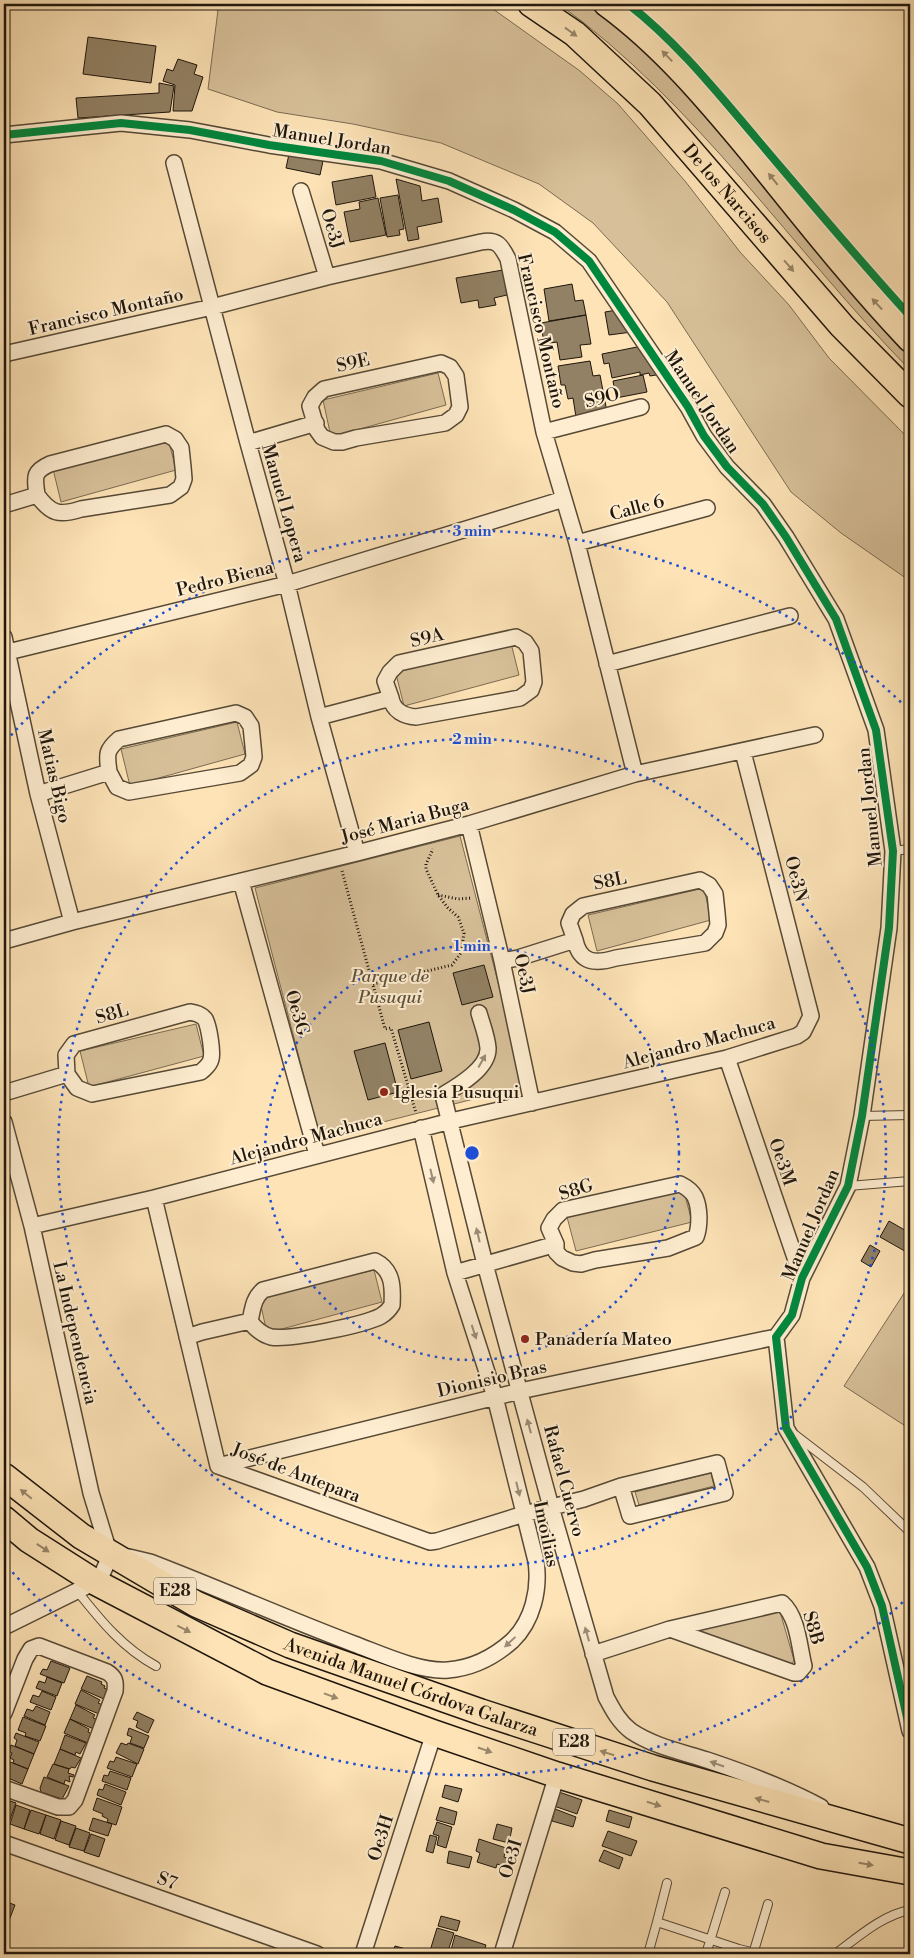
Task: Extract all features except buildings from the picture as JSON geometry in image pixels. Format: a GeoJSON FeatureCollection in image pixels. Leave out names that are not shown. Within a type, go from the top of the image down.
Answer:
{"type":"FeatureCollection","features":[{"type":"Feature","properties":{"kind":"main road","name":"De los Narcisos"},"geometry":{"type":"LineString","coordinates":[[531,4],[576,34],[650,104],[842,326],[910,395]]}},
{"type":"Feature","properties":{"kind":"main road"},"geometry":{"type":"LineString","coordinates":[[607,4],[627,18],[652,41],[714,106],[873,300],[910,339]]}},
{"type":"Feature","properties":{"kind":"main road","name":"Avenida Manuel Córdova Galarza"},"geometry":{"type":"LineString","coordinates":[[4,1476],[81,1536],[108,1552],[196,1604],[290,1645],[481,1712],[644,1765],[910,1841]]}},
{"type":"Feature","properties":{"kind":"main road","name":"Avenida Manuel Córdova Galarza"},"geometry":{"type":"LineString","coordinates":[[4,1519],[86,1587],[267,1672],[434,1734],[557,1775],[821,1856],[909,1870]]}},
{"type":"Feature","properties":{"kind":"street","name":"Manuel Jordan"},"geometry":{"type":"LineString","coordinates":[[4,135],[121,123],[190,130],[269,145],[381,161],[449,181],[514,210],[555,232],[589,261],[688,407],[704,436],[727,467],[768,511],[836,619],[876,730],[893,851],[889,928],[862,1116],[848,1186],[802,1278],[792,1314],[776,1336]]}},
{"type":"Feature","properties":{"kind":"street","name":"Manuel Lopera"},"geometry":{"type":"LineString","coordinates":[[174,163],[287,584],[319,716],[358,853]]}},
{"type":"Feature","properties":{"kind":"street","name":"Oe3J"},"geometry":{"type":"LineString","coordinates":[[301,191],[327,277]]}},
{"type":"Feature","properties":{"kind":"street","name":"Francisco Montaño"},"geometry":{"type":"LineString","coordinates":[[4,354],[212,307],[327,277],[481,242],[490,240],[498,244],[508,259],[544,432],[576,543],[635,774]]}},
{"type":"Feature","properties":{"kind":"street","name":"S9E"},"geometry":{"type":"LineString","coordinates":[[441,363],[450,367],[456,376],[460,407],[456,415],[445,423],[334,442],[322,437],[317,430],[316,423],[310,406],[315,397],[324,388],[441,363]]}},
{"type":"Feature","properties":{"kind":"street","name":"S9O"},"geometry":{"type":"LineString","coordinates":[[544,432],[641,407]]}},
{"type":"Feature","properties":{"kind":"street"},"geometry":{"type":"LineString","coordinates":[[248,443],[316,423]]}},
{"type":"Feature","properties":{"kind":"street"},"geometry":{"type":"LineString","coordinates":[[166,434],[174,439],[181,448],[184,479],[181,487],[170,495],[66,514],[47,508],[37,495],[35,478],[39,468],[50,464],[166,434]]}},
{"type":"Feature","properties":{"kind":"street"},"geometry":{"type":"LineString","coordinates":[[4,505],[37,495]]}},
{"type":"Feature","properties":{"kind":"street","name":"Pedro Biena"},"geometry":{"type":"LineString","coordinates":[[6,645],[287,584],[564,499]]}},
{"type":"Feature","properties":{"kind":"street","name":"Calle 6"},"geometry":{"type":"LineString","coordinates":[[576,543],[707,508]]}},
{"type":"Feature","properties":{"kind":"street"},"geometry":{"type":"LineString","coordinates":[[607,664],[790,616]]}},
{"type":"Feature","properties":{"kind":"street","name":"S9A"},"geometry":{"type":"LineString","coordinates":[[516,637],[525,642],[531,651],[534,682],[531,690],[520,698],[409,717],[397,711],[392,705],[391,698],[385,681],[390,672],[399,663],[516,637]]}},
{"type":"Feature","properties":{"kind":"street","name":"Matias Bigo"},"geometry":{"type":"LineString","coordinates":[[6,645],[38,794],[72,922]]}},
{"type":"Feature","properties":{"kind":"street"},"geometry":{"type":"LineString","coordinates":[[319,716],[391,698]]}},
{"type":"Feature","properties":{"kind":"street"},"geometry":{"type":"LineString","coordinates":[[236,713],[245,717],[251,726],[254,757],[251,765],[240,773],[129,792],[117,787],[109,772],[109,747],[119,739],[236,713]]}},
{"type":"Feature","properties":{"kind":"street","name":"José Maria Buga"},"geometry":{"type":"LineString","coordinates":[[4,941],[72,922],[339,858],[469,824],[635,774],[815,735]]}},
{"type":"Feature","properties":{"kind":"street","name":"Oe3N"},"geometry":{"type":"LineString","coordinates":[[743,752],[811,1016]]}},
{"type":"Feature","properties":{"kind":"street"},"geometry":{"type":"LineString","coordinates":[[38,794],[109,772]]}},
{"type":"Feature","properties":{"kind":"street","name":"Oe3J"},"geometry":{"type":"LineString","coordinates":[[469,824],[502,962],[532,1103]]}},
{"type":"Feature","properties":{"kind":"street","name":"S8L"},"geometry":{"type":"LineString","coordinates":[[700,880],[709,885],[715,894],[718,925],[715,933],[706,943],[594,962],[583,957],[578,951],[575,940],[569,923],[573,914],[583,906],[700,880]]}},
{"type":"Feature","properties":{"kind":"street","name":"Oe3G"},"geometry":{"type":"LineString","coordinates":[[241,881],[317,1155]]}},
{"type":"Feature","properties":{"kind":"street"},"geometry":{"type":"LineString","coordinates":[[502,962],[575,940]]}},
{"type":"Feature","properties":{"kind":"street","name":"S8L"},"geometry":{"type":"LineString","coordinates":[[190,1012],[200,1014],[206,1020],[212,1047],[211,1059],[207,1067],[200,1072],[92,1094],[77,1088],[67,1074],[66,1055],[74,1044],[190,1012]]}},
{"type":"Feature","properties":{"kind":"street","name":"Rafael Cuervo"},"geometry":{"type":"LineString","coordinates":[[479,1013],[488,1049],[473,1076],[443,1095],[485,1264],[592,1654],[606,1697],[617,1717],[631,1730],[651,1741],[774,1785],[804,1798],[857,1827]]}},
{"type":"Feature","properties":{"kind":"street","name":"Alejandro Machuca"},"geometry":{"type":"LineString","coordinates":[[32,1226],[154,1198],[421,1128],[727,1058],[797,1036],[803,1032],[811,1016]]}},
{"type":"Feature","properties":{"kind":"street","name":"Oe3M"},"geometry":{"type":"LineString","coordinates":[[727,1058],[802,1278]]}},
{"type":"Feature","properties":{"kind":"street"},"geometry":{"type":"LineString","coordinates":[[4,1093],[67,1074]]}},
{"type":"Feature","properties":{"kind":"street","name":"La Independencia"},"geometry":{"type":"LineString","coordinates":[[4,1122],[32,1226],[91,1493],[108,1552]]}},
{"type":"Feature","properties":{"kind":"street","name":"Imoilias"},"geometry":{"type":"LineString","coordinates":[[108,1552],[150,1562],[294,1621],[424,1668],[447,1670],[472,1665],[497,1654],[519,1634],[532,1610],[538,1574],[495,1397],[455,1273],[421,1128]]}},
{"type":"Feature","properties":{"kind":"street","name":"S8G"},"geometry":{"type":"LineString","coordinates":[[680,1184],[689,1189],[695,1198],[699,1229],[696,1237],[668,1248],[581,1264],[562,1258],[556,1252],[556,1244],[549,1228],[554,1219],[563,1210],[680,1184]]}},
{"type":"Feature","properties":{"kind":"street","name":"José de Antepara"},"geometry":{"type":"LineString","coordinates":[[154,1198],[218,1466],[430,1542],[524,1514],[584,1499],[621,1486],[717,1463],[725,1494],[630,1516],[621,1486]]}},
{"type":"Feature","properties":{"kind":"street"},"geometry":{"type":"LineString","coordinates":[[455,1273],[556,1244]]}},
{"type":"Feature","properties":{"kind":"street"},"geometry":{"type":"LineString","coordinates":[[375,1261],[384,1266],[390,1275],[392,1305],[388,1312],[381,1316],[340,1327],[278,1337],[269,1336],[259,1331],[250,1321],[257,1295],[263,1290],[375,1261]]}},
{"type":"Feature","properties":{"kind":"street"},"geometry":{"type":"LineString","coordinates":[[187,1337],[250,1321]]}},
{"type":"Feature","properties":{"kind":"street"},"geometry":{"type":"LineString","coordinates":[[776,1336],[786,1428],[867,1567],[882,1606],[910,1731]]}},
{"type":"Feature","properties":{"kind":"street","name":"Dionisio Bras"},"geometry":{"type":"LineString","coordinates":[[218,1466],[520,1391],[776,1336]]}},
{"type":"Feature","properties":{"kind":"street"},"geometry":{"type":"LineString","coordinates":[[4,1627],[86,1587],[102,1574],[107,1563],[108,1552]]}},
{"type":"Feature","properties":{"kind":"street","name":"S8B"},"geometry":{"type":"LineString","coordinates":[[592,1654],[670,1629],[782,1603],[788,1608],[792,1616],[804,1666],[798,1673],[794,1673],[670,1629]]}},
{"type":"Feature","properties":{"kind":"street"},"geometry":{"type":"LineString","coordinates":[[4,1713],[31,1648],[39,1646],[107,1672],[113,1676],[116,1682],[116,1691],[75,1800],[69,1807],[58,1807],[4,1788]]}},
{"type":"Feature","properties":{"kind":"street","name":"Oe3H"},"geometry":{"type":"LineString","coordinates":[[362,1954],[434,1734]]}},
{"type":"Feature","properties":{"kind":"street","name":"Oe3I"},"geometry":{"type":"LineString","coordinates":[[502,1954],[557,1775]]}},
{"type":"Feature","properties":{"kind":"street","name":"S7"},"geometry":{"type":"LineString","coordinates":[[4,1843],[317,1954]]}},
{"type":"Feature","properties":{"kind":"lane"},"geometry":{"type":"LineString","coordinates":[[893,851],[910,849]]}},
{"type":"Feature","properties":{"kind":"lane"},"geometry":{"type":"LineString","coordinates":[[862,1116],[910,1115]]}},
{"type":"Feature","properties":{"kind":"lane"},"geometry":{"type":"LineString","coordinates":[[848,1186],[910,1181]]}},
{"type":"Feature","properties":{"kind":"lane"},"geometry":{"type":"LineString","coordinates":[[786,1428],[863,1487],[910,1532]]}},
{"type":"Feature","properties":{"kind":"lane"},"geometry":{"type":"LineString","coordinates":[[86,1587],[113,1634],[134,1652],[156,1666]]}},
{"type":"Feature","properties":{"kind":"lane"},"geometry":{"type":"LineString","coordinates":[[648,1954],[666,1884]]}},
{"type":"Feature","properties":{"kind":"lane"},"geometry":{"type":"LineString","coordinates":[[706,1954],[725,1892]]}},
{"type":"Feature","properties":{"kind":"lane"},"geometry":{"type":"LineString","coordinates":[[657,1922],[755,1954],[768,1904]]}},
{"type":"Feature","properties":{"kind":"lane"},"geometry":{"type":"LineString","coordinates":[[835,1954],[891,1916],[910,1910]]}},
{"type":"Feature","properties":{"kind":"path"},"geometry":{"type":"LineString","coordinates":[[373,984],[452,965],[461,953],[464,933],[458,917],[448,908],[438,894],[426,870],[426,864],[434,847],[431,834]]}},
{"type":"Feature","properties":{"kind":"path"},"geometry":{"type":"LineString","coordinates":[[339,858],[385,1029],[391,1028],[421,1128]]}},
{"type":"Feature","properties":{"kind":"path"},"geometry":{"type":"LineString","coordinates":[[438,894],[458,899],[486,895]]}},
{"type":"Feature","properties":{"kind":"green space"},"geometry":{"type":"Polygon","coordinates":[[[189,4],[486,4],[580,71],[618,104],[685,181],[740,252],[789,305],[829,358],[910,440],[910,581],[841,533],[791,492],[667,302],[593,223],[539,184],[441,143],[353,124],[277,112],[208,89],[218,10],[189,4]]]}},
{"type":"Feature","properties":{"kind":"green space"},"geometry":{"type":"Polygon","coordinates":[[[559,4],[586,4],[632,40],[666,73],[910,349],[910,370],[867,324],[700,132],[609,43],[559,4]]]}},
{"type":"Feature","properties":{"kind":"green space"},"geometry":{"type":"Polygon","coordinates":[[[438,373],[446,405],[331,437],[323,400],[438,373]]]}},
{"type":"Feature","properties":{"kind":"green space"},"geometry":{"type":"Polygon","coordinates":[[[168,438],[176,470],[61,502],[52,465],[168,438]]]}},
{"type":"Feature","properties":{"kind":"green space"},"geometry":{"type":"Polygon","coordinates":[[[511,643],[519,675],[404,706],[395,670],[511,643]]]}},
{"type":"Feature","properties":{"kind":"green space"},"geometry":{"type":"Polygon","coordinates":[[[237,722],[245,754],[130,786],[121,749],[237,722]]]}},
{"type":"Feature","properties":{"kind":"green space","name":"Parque de Pusuqui"},"geometry":{"type":"Polygon","coordinates":[[[460,836],[525,1086],[320,1138],[255,888],[460,836]]]}},
{"type":"Feature","properties":{"kind":"green space"},"geometry":{"type":"Polygon","coordinates":[[[704,888],[711,920],[597,951],[588,915],[704,888]]]}},
{"type":"Feature","properties":{"kind":"green space"},"geometry":{"type":"Polygon","coordinates":[[[196,1024],[204,1056],[89,1087],[80,1051],[196,1024]]]}},
{"type":"Feature","properties":{"kind":"green space"},"geometry":{"type":"Polygon","coordinates":[[[683,1188],[692,1222],[576,1251],[567,1217],[683,1188]]]}},
{"type":"Feature","properties":{"kind":"green space"},"geometry":{"type":"Polygon","coordinates":[[[374,1270],[382,1302],[267,1333],[259,1297],[374,1270]]]}},
{"type":"Feature","properties":{"kind":"green space"},"geometry":{"type":"Polygon","coordinates":[[[910,1284],[910,1429],[844,1386],[910,1284]]]}},
{"type":"Feature","properties":{"kind":"green space"},"geometry":{"type":"Polygon","coordinates":[[[711,1473],[714,1486],[639,1505],[635,1492],[711,1473]]]}},
{"type":"Feature","properties":{"kind":"green space"},"geometry":{"type":"Polygon","coordinates":[[[778,1611],[781,1615],[794,1660],[792,1664],[786,1664],[700,1633],[699,1631],[700,1628],[778,1611]]]}},
{"type":"Feature","properties":{"kind":"cycle path"},"geometry":{"type":"LineString","coordinates":[[628,4],[663,34],[695,68],[910,316]]}},
{"type":"Feature","properties":{"kind":"cycle path"},"geometry":{"type":"LineString","coordinates":[[4,135],[121,123],[190,130],[269,145],[381,161],[449,181],[514,210],[555,232],[589,261],[688,407],[704,436],[727,467],[763,504],[786,537],[836,619],[876,730],[893,851],[889,928],[862,1116],[848,1186],[802,1278],[792,1315],[776,1337],[786,1428],[867,1567],[882,1606],[910,1731]]}},
{"type":"Feature","properties":{"kind":"place","name":"Iglesia Pusuqui"},"geometry":{"type":"Point","coordinates":[384,1092]}},
{"type":"Feature","properties":{"kind":"place","name":"Panadería Mateo"},"geometry":{"type":"Point","coordinates":[525,1339]}}]}
